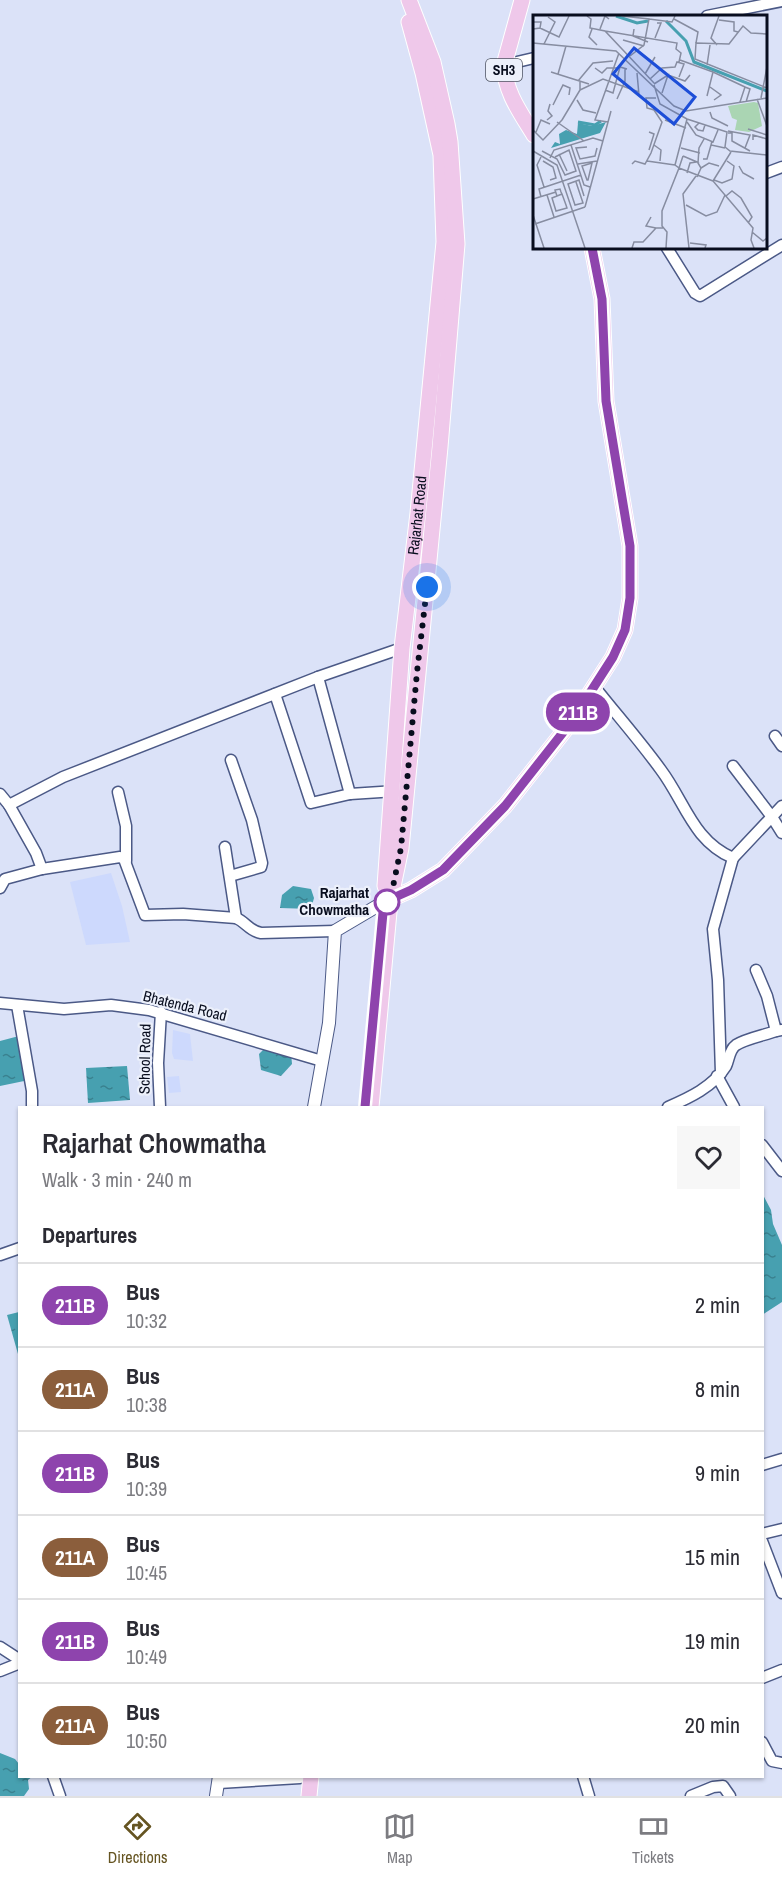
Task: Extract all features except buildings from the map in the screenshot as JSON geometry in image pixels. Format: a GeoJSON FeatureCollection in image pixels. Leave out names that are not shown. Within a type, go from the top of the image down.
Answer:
{"type":"FeatureCollection","features":[{"type":"Feature","properties":{"kind":"main road","name":"Rajarhat Road"},"geometry":{"type":"LineString","coordinates":[[399,791],[402,648],[444,242],[441,155],[423,73],[408,18],[400,0]]}},
{"type":"Feature","properties":{"kind":"main road"},"geometry":{"type":"LineString","coordinates":[[365,1106],[387,902],[401,848],[399,791],[438,470],[457,244],[447,124],[433,62],[409,0]]}},
{"type":"Feature","properties":{"kind":"main road","name":"SH3"},"geometry":{"type":"LineString","coordinates":[[522,0],[504,65],[510,95],[533,133]]}},
{"type":"Feature","properties":{"kind":"main road"},"geometry":{"type":"LineString","coordinates":[[387,902],[426,882],[443,870],[482,831],[531,774],[572,721],[613,657],[625,630],[630,598],[631,564],[628,526],[606,401],[602,299],[592,249]]}},
{"type":"Feature","properties":{"kind":"main road"},"geometry":{"type":"LineString","coordinates":[[371,1106],[387,902]]}},
{"type":"Feature","properties":{"kind":"main road"},"geometry":{"type":"LineString","coordinates":[[300,1796],[304,1778]]}},
{"type":"Feature","properties":{"kind":"main road"},"geometry":{"type":"LineString","coordinates":[[304,1778],[309,1796]]}},
{"type":"Feature","properties":{"kind":"street"},"geometry":{"type":"LineString","coordinates":[[712,15],[782,1]]}},
{"type":"Feature","properties":{"kind":"street"},"geometry":{"type":"LineString","coordinates":[[504,65],[533,58]]}},
{"type":"Feature","properties":{"kind":"street"},"geometry":{"type":"LineString","coordinates":[[767,172],[782,167]]}},
{"type":"Feature","properties":{"kind":"street"},"geometry":{"type":"LineString","coordinates":[[668,249],[695,293],[700,296],[782,245]]}},
{"type":"Feature","properties":{"kind":"street"},"geometry":{"type":"LineString","coordinates":[[9,805],[63,777],[318,677],[402,648]]}},
{"type":"Feature","properties":{"kind":"street"},"geometry":{"type":"LineString","coordinates":[[318,677],[350,794]]}},
{"type":"Feature","properties":{"kind":"street"},"geometry":{"type":"LineString","coordinates":[[594,686],[660,769],[690,820],[718,852],[733,858]]}},
{"type":"Feature","properties":{"kind":"street"},"geometry":{"type":"LineString","coordinates":[[275,694],[311,803],[350,794],[399,791]]}},
{"type":"Feature","properties":{"kind":"street"},"geometry":{"type":"LineString","coordinates":[[775,736],[782,746]]}},
{"type":"Feature","properties":{"kind":"street"},"geometry":{"type":"LineString","coordinates":[[230,876],[256,870],[261,867],[262,863],[252,820],[231,760]]}},
{"type":"Feature","properties":{"kind":"street"},"geometry":{"type":"LineString","coordinates":[[733,766],[782,833]]}},
{"type":"Feature","properties":{"kind":"street"},"geometry":{"type":"LineString","coordinates":[[118,792],[126,826],[126,861],[145,915],[183,914],[236,918],[249,930],[261,933],[335,931],[387,902]]}},
{"type":"Feature","properties":{"kind":"street"},"geometry":{"type":"LineString","coordinates":[[0,794],[9,805],[36,853],[42,869]]}},
{"type":"Feature","properties":{"kind":"street"},"geometry":{"type":"LineString","coordinates":[[734,1106],[719,1075],[718,980],[713,929],[733,858],[782,806]]}},
{"type":"Feature","properties":{"kind":"street"},"geometry":{"type":"LineString","coordinates":[[225,847],[236,918]]}},
{"type":"Feature","properties":{"kind":"street"},"geometry":{"type":"LineString","coordinates":[[0,888],[5,879],[42,869],[120,857],[126,861]]}},
{"type":"Feature","properties":{"kind":"street"},"geometry":{"type":"LineString","coordinates":[[314,1106],[329,1023],[335,931]]}},
{"type":"Feature","properties":{"kind":"street"},"geometry":{"type":"LineString","coordinates":[[670,1106],[696,1094],[719,1075],[736,1045],[779,1030],[756,970]]}},
{"type":"Feature","properties":{"kind":"street","name":"Bhatenda Road"},"geometry":{"type":"LineString","coordinates":[[0,1003],[64,1009],[111,1005],[161,1012],[322,1061]]}},
{"type":"Feature","properties":{"kind":"street"},"geometry":{"type":"LineString","coordinates":[[16,1005],[32,1092],[32,1106]]}},
{"type":"Feature","properties":{"kind":"street","name":"School Road"},"geometry":{"type":"LineString","coordinates":[[160,1106],[158,1063],[161,1012]]}},
{"type":"Feature","properties":{"kind":"street"},"geometry":{"type":"LineString","coordinates":[[764,1147],[782,1171]]}},
{"type":"Feature","properties":{"kind":"street"},"geometry":{"type":"LineString","coordinates":[[0,1255],[18,1249]]}},
{"type":"Feature","properties":{"kind":"street"},"geometry":{"type":"LineString","coordinates":[[764,1465],[782,1459]]}},
{"type":"Feature","properties":{"kind":"street"},"geometry":{"type":"LineString","coordinates":[[764,1534],[782,1529]]}},
{"type":"Feature","properties":{"kind":"street"},"geometry":{"type":"LineString","coordinates":[[764,1546],[782,1593]]}},
{"type":"Feature","properties":{"kind":"street"},"geometry":{"type":"LineString","coordinates":[[0,1647],[18,1660]]}},
{"type":"Feature","properties":{"kind":"street"},"geometry":{"type":"LineString","coordinates":[[0,1671],[18,1662]]}},
{"type":"Feature","properties":{"kind":"street"},"geometry":{"type":"LineString","coordinates":[[764,1677],[782,1670]]}},
{"type":"Feature","properties":{"kind":"street"},"geometry":{"type":"LineString","coordinates":[[764,1747],[772,1761],[782,1763]]}},
{"type":"Feature","properties":{"kind":"street"},"geometry":{"type":"LineString","coordinates":[[54,1778],[60,1796]]}},
{"type":"Feature","properties":{"kind":"street"},"geometry":{"type":"LineString","coordinates":[[218,1785],[285,1778]]}},
{"type":"Feature","properties":{"kind":"street"},"geometry":{"type":"LineString","coordinates":[[584,1778],[589,1796]]}},
{"type":"Feature","properties":{"kind":"street"},"geometry":{"type":"LineString","coordinates":[[691,1796],[713,1787],[723,1786],[729,1796]]}},
{"type":"Feature","properties":{"kind":"shaded area"},"geometry":{"type":"Polygon","coordinates":[[[111,873],[122,906],[130,942],[86,945],[70,882],[111,873]]]}},
{"type":"Feature","properties":{"kind":"shaded area"},"geometry":{"type":"Polygon","coordinates":[[[173,1030],[190,1034],[193,1061],[174,1059],[173,1030]]]}},
{"type":"Feature","properties":{"kind":"shaded area"},"geometry":{"type":"Polygon","coordinates":[[[179,1076],[181,1092],[169,1093],[167,1077],[179,1076]]]}},
{"type":"Feature","properties":{"kind":"water"},"geometry":{"type":"Polygon","coordinates":[[[293,886],[311,889],[314,898],[311,909],[280,908],[282,895],[293,886]]]}},
{"type":"Feature","properties":{"kind":"water"},"geometry":{"type":"Polygon","coordinates":[[[19,1036],[29,1080],[0,1086],[0,1041],[19,1036]]]}},
{"type":"Feature","properties":{"kind":"water"},"geometry":{"type":"Polygon","coordinates":[[[266,1047],[291,1053],[292,1064],[281,1076],[261,1070],[259,1054],[266,1047]]]}},
{"type":"Feature","properties":{"kind":"water"},"geometry":{"type":"Polygon","coordinates":[[[127,1066],[130,1100],[88,1103],[86,1068],[127,1066]]]}},
{"type":"Feature","properties":{"kind":"water"},"geometry":{"type":"Polygon","coordinates":[[[764,1197],[771,1210],[773,1224],[782,1245],[782,1302],[764,1314],[764,1197]]]}},
{"type":"Feature","properties":{"kind":"water"},"geometry":{"type":"Polygon","coordinates":[[[18,1312],[18,1354],[7,1315],[18,1312]]]}},
{"type":"Feature","properties":{"kind":"water"},"geometry":{"type":"Polygon","coordinates":[[[0,1753],[15,1759],[18,1763],[18,1778],[30,1778],[28,1780],[29,1789],[24,1796],[0,1796],[0,1753]]]}},
{"type":"Feature","properties":{"kind":"bus line","name":"211B"},"geometry":{"type":"LineString","coordinates":[[365,1106],[384,902],[426,882],[443,870],[505,806],[572,721],[613,657],[625,630],[630,598],[630,546],[606,401],[602,299],[592,249]]}},
{"type":"Feature","properties":{"kind":"place","name":"Rajarhat Chowmatha"},"geometry":{"type":"Point","coordinates":[387,902]}},
{"type":"Feature","properties":{"kind":"route"},"geometry":{"type":"LineString","coordinates":[[387,902],[390,901],[401,848],[427,587]]}}]}
